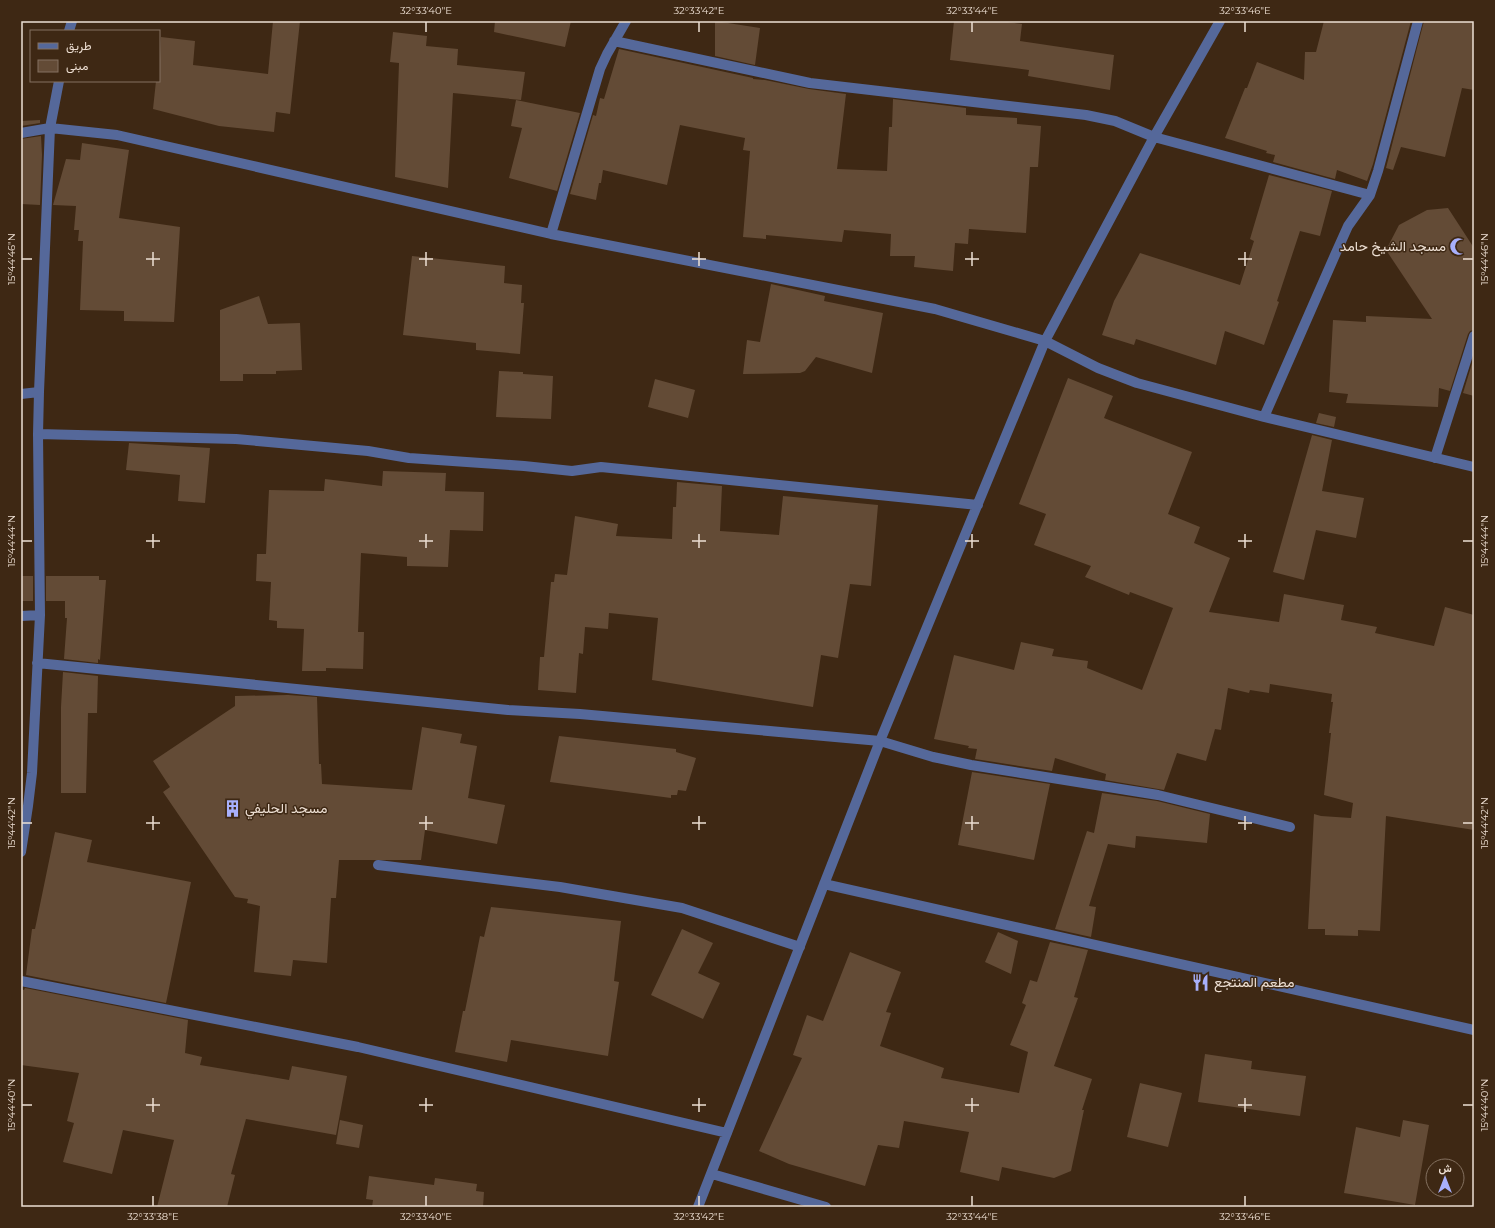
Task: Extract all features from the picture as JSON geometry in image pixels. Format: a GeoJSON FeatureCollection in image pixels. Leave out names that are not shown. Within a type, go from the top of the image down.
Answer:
{"type":"FeatureCollection","features":[{"type":"Feature","properties":{"kind":"street"},"geometry":{"type":"LineString","coordinates":[[550,234],[600,69],[626,21]]}},
{"type":"Feature","properties":{"kind":"street"},"geometry":{"type":"LineString","coordinates":[[698,1207],[880,741],[1045,341],[1154,137],[1220,21]]}},
{"type":"Feature","properties":{"kind":"street"},"geometry":{"type":"LineString","coordinates":[[1264,417],[1348,226],[1370,195],[1378,171],[1418,21]]}},
{"type":"Feature","properties":{"kind":"street"},"geometry":{"type":"LineString","coordinates":[[614,41],[810,82],[1086,115],[1115,121],[1154,137],[1370,195]]}},
{"type":"Feature","properties":{"kind":"street"},"geometry":{"type":"LineString","coordinates":[[21,852],[25,806],[32,773],[40,616],[39,392],[50,128],[59,82]]}},
{"type":"Feature","properties":{"kind":"street"},"geometry":{"type":"LineString","coordinates":[[21,133],[50,128],[117,135],[550,234],[935,309],[1045,341],[1098,368],[1137,383],[1264,417],[1474,467]]}},
{"type":"Feature","properties":{"kind":"street"},"geometry":{"type":"LineString","coordinates":[[1435,458],[1474,336]]}},
{"type":"Feature","properties":{"kind":"street"},"geometry":{"type":"LineString","coordinates":[[21,394],[39,392]]}},
{"type":"Feature","properties":{"kind":"street"},"geometry":{"type":"LineString","coordinates":[[38,434],[243,439],[368,451],[416,458],[572,471],[601,467],[978,505]]}},
{"type":"Feature","properties":{"kind":"street"},"geometry":{"type":"LineString","coordinates":[[21,616],[40,616]]}},
{"type":"Feature","properties":{"kind":"street"},"geometry":{"type":"LineString","coordinates":[[37,663],[508,710],[580,714],[880,741],[933,757],[971,765],[1158,795],[1290,827]]}},
{"type":"Feature","properties":{"kind":"street"},"geometry":{"type":"LineString","coordinates":[[378,865],[560,887],[682,908],[800,947]]}},
{"type":"Feature","properties":{"kind":"street"},"geometry":{"type":"LineString","coordinates":[[824,884],[1474,1030]]}},
{"type":"Feature","properties":{"kind":"street"},"geometry":{"type":"LineString","coordinates":[[21,981],[358,1047],[728,1133]]}},
{"type":"Feature","properties":{"kind":"street"},"geometry":{"type":"LineString","coordinates":[[712,1174],[826,1207]]}},
{"type":"Feature","properties":{"kind":"building"},"geometry":{"type":"Polygon","coordinates":[[[273,21],[300,21],[290,114],[276,112],[274,132],[219,126],[153,109],[156,82],[160,82],[161,37],[195,41],[193,65],[268,74],[273,21]]]}},
{"type":"Feature","properties":{"kind":"building"},"geometry":{"type":"Polygon","coordinates":[[[495,21],[571,21],[565,47],[494,32],[495,21]]]}},
{"type":"Feature","properties":{"kind":"building"},"geometry":{"type":"Polygon","coordinates":[[[715,21],[760,28],[755,65],[715,56],[715,21]]]}},
{"type":"Feature","properties":{"kind":"building"},"geometry":{"type":"Polygon","coordinates":[[[954,21],[1000,21],[1022,24],[1020,41],[1114,55],[1110,90],[1028,76],[1029,70],[950,60],[954,21]]]}},
{"type":"Feature","properties":{"kind":"building"},"geometry":{"type":"Polygon","coordinates":[[[1324,21],[1411,21],[1373,164],[1367,181],[1337,170],[1335,179],[1273,162],[1275,155],[1266,153],[1267,151],[1225,138],[1257,62],[1304,80],[1305,52],[1316,52],[1324,21]]]}},
{"type":"Feature","properties":{"kind":"building"},"geometry":{"type":"Polygon","coordinates":[[[1424,21],[1474,21],[1474,90],[1462,88],[1445,157],[1401,147],[1393,170],[1386,168],[1424,21]]]}},
{"type":"Feature","properties":{"kind":"building"},"geometry":{"type":"Polygon","coordinates":[[[393,32],[427,36],[426,46],[458,49],[457,65],[525,72],[521,100],[453,93],[448,188],[395,177],[399,63],[390,62],[393,32]]]}},
{"type":"Feature","properties":{"kind":"building"},"geometry":{"type":"Polygon","coordinates":[[[619,49],[753,79],[846,94],[837,169],[887,171],[889,127],[892,127],[893,99],[966,108],[966,115],[1017,118],[1017,124],[1041,126],[1038,167],[1030,167],[1026,233],[969,229],[968,244],[955,243],[953,271],[914,267],[915,256],[890,256],[891,234],[844,230],[842,242],[766,235],[766,239],[743,237],[750,151],[743,150],[745,138],[680,125],[667,185],[603,170],[596,200],[570,194],[593,115],[596,116],[600,98],[604,99],[619,49]]]}},
{"type":"Feature","properties":{"kind":"building"},"geometry":{"type":"Polygon","coordinates":[[[516,100],[580,113],[557,191],[509,178],[522,128],[511,126],[516,100]]]}},
{"type":"Feature","properties":{"kind":"building"},"geometry":{"type":"Polygon","coordinates":[[[40,120],[40,123],[21,126],[21,121],[40,120]]]}},
{"type":"Feature","properties":{"kind":"building"},"geometry":{"type":"Polygon","coordinates":[[[41,136],[42,155],[40,205],[21,204],[21,139],[41,136]]]}},
{"type":"Feature","properties":{"kind":"building"},"geometry":{"type":"Polygon","coordinates":[[[82,143],[129,150],[119,218],[180,227],[174,322],[124,321],[124,311],[80,310],[83,241],[78,241],[79,230],[74,230],[76,206],[53,205],[66,159],[80,160],[82,143]]]}},
{"type":"Feature","properties":{"kind":"building"},"geometry":{"type":"Polygon","coordinates":[[[1269,175],[1332,191],[1320,236],[1300,231],[1277,301],[1279,302],[1264,345],[1225,331],[1216,365],[1136,339],[1134,345],[1102,335],[1114,301],[1140,253],[1240,285],[1254,241],[1250,239],[1269,175]]]}},
{"type":"Feature","properties":{"kind":"building"},"geometry":{"type":"Polygon","coordinates":[[[1448,208],[1474,248],[1474,330],[1470,331],[1468,334],[1450,391],[1439,388],[1438,407],[1346,403],[1348,394],[1329,392],[1333,320],[1366,322],[1366,316],[1432,319],[1386,250],[1399,225],[1427,210],[1448,208]]]}},
{"type":"Feature","properties":{"kind":"building"},"geometry":{"type":"Polygon","coordinates":[[[412,256],[505,266],[504,283],[522,285],[521,303],[524,303],[520,354],[476,350],[476,343],[403,335],[412,256]]]}},
{"type":"Feature","properties":{"kind":"building"},"geometry":{"type":"Polygon","coordinates":[[[771,284],[825,296],[824,301],[883,313],[872,373],[816,357],[805,371],[800,373],[743,374],[747,340],[760,342],[771,284]]]}},
{"type":"Feature","properties":{"kind":"building"},"geometry":{"type":"Polygon","coordinates":[[[259,296],[268,324],[300,323],[302,370],[276,371],[276,374],[243,374],[243,381],[220,381],[220,310],[259,296]]]}},
{"type":"Feature","properties":{"kind":"building"},"geometry":{"type":"Polygon","coordinates":[[[1474,357],[1474,396],[1463,393],[1474,357]]]}},
{"type":"Feature","properties":{"kind":"building"},"geometry":{"type":"Polygon","coordinates":[[[499,371],[523,372],[523,374],[553,376],[551,419],[496,417],[499,371]]]}},
{"type":"Feature","properties":{"kind":"building"},"geometry":{"type":"Polygon","coordinates":[[[1068,378],[1113,396],[1104,418],[1192,452],[1168,514],[1200,527],[1194,543],[1230,558],[1209,612],[1279,622],[1284,594],[1344,605],[1341,620],[1377,627],[1375,633],[1434,646],[1445,607],[1474,615],[1474,830],[1386,816],[1380,931],[1358,930],[1358,936],[1325,935],[1325,929],[1308,929],[1314,814],[1321,816],[1351,818],[1353,803],[1324,795],[1331,733],[1329,733],[1333,702],[1331,702],[1332,694],[1270,684],[1269,693],[1250,690],[1249,693],[1228,688],[1221,730],[1215,729],[1206,761],[1177,753],[1164,790],[1105,780],[1106,774],[1055,758],[1052,771],[975,759],[977,749],[934,739],[954,655],[1014,670],[1021,642],[1054,649],[1052,656],[1088,661],[1087,668],[1142,690],[1173,608],[1130,592],[1129,595],[1085,577],[1091,566],[1034,545],[1046,514],[1019,504],[1068,378]]]}},
{"type":"Feature","properties":{"kind":"building"},"geometry":{"type":"Polygon","coordinates":[[[655,379],[695,390],[688,418],[648,407],[655,379]]]}},
{"type":"Feature","properties":{"kind":"building"},"geometry":{"type":"Polygon","coordinates":[[[1319,413],[1336,417],[1334,427],[1316,423],[1319,413]]]}},
{"type":"Feature","properties":{"kind":"building"},"geometry":{"type":"Polygon","coordinates":[[[1312,435],[1332,440],[1322,491],[1364,498],[1356,538],[1316,530],[1304,580],[1273,572],[1312,435]]]}},
{"type":"Feature","properties":{"kind":"building"},"geometry":{"type":"Polygon","coordinates":[[[129,443],[210,448],[205,503],[178,501],[180,475],[126,470],[129,443]]]}},
{"type":"Feature","properties":{"kind":"building"},"geometry":{"type":"Polygon","coordinates":[[[383,471],[446,473],[445,491],[484,492],[483,531],[450,530],[448,567],[407,566],[407,557],[361,553],[358,632],[364,632],[363,669],[326,668],[326,671],[302,671],[304,629],[277,628],[277,621],[269,620],[271,582],[256,581],[257,554],[266,554],[269,490],[324,491],[325,479],[382,486],[383,471]]]}},
{"type":"Feature","properties":{"kind":"building"},"geometry":{"type":"Polygon","coordinates":[[[677,482],[722,486],[720,531],[779,535],[783,496],[878,505],[871,586],[850,584],[838,658],[821,655],[813,707],[652,680],[658,618],[609,613],[608,629],[585,627],[583,654],[579,653],[576,693],[538,690],[540,657],[544,657],[551,582],[554,582],[555,574],[567,575],[575,516],[618,524],[616,536],[672,539],[673,507],[676,507],[677,482]]]}},
{"type":"Feature","properties":{"kind":"building"},"geometry":{"type":"Polygon","coordinates":[[[21,576],[33,576],[33,601],[21,601],[21,576]]]}},
{"type":"Feature","properties":{"kind":"building"},"geometry":{"type":"Polygon","coordinates":[[[46,576],[99,576],[99,580],[106,580],[100,660],[98,659],[98,663],[64,659],[67,618],[65,618],[65,601],[46,601],[46,576]]]}},
{"type":"Feature","properties":{"kind":"building"},"geometry":{"type":"Polygon","coordinates":[[[63,672],[98,676],[97,713],[88,713],[86,793],[61,793],[61,707],[63,672]]]}},
{"type":"Feature","properties":{"kind":"building"},"geometry":{"type":"Polygon","coordinates":[[[288,695],[317,697],[319,764],[321,764],[322,784],[412,790],[422,727],[462,734],[460,743],[477,746],[468,798],[505,805],[497,844],[425,830],[421,860],[339,860],[336,898],[331,898],[327,963],[293,960],[291,976],[254,972],[260,906],[247,903],[248,899],[235,897],[163,792],[170,787],[153,761],[235,706],[235,696],[288,695]]]}},
{"type":"Feature","properties":{"kind":"building"},"geometry":{"type":"Polygon","coordinates":[[[559,736],[676,749],[676,752],[696,758],[686,791],[678,790],[677,795],[671,795],[671,798],[550,782],[559,736]]]}},
{"type":"Feature","properties":{"kind":"building"},"geometry":{"type":"Polygon","coordinates":[[[972,772],[1050,784],[1034,860],[958,845],[972,772]]]}},
{"type":"Feature","properties":{"kind":"building"},"geometry":{"type":"Polygon","coordinates":[[[1102,793],[1157,801],[1210,814],[1207,843],[1136,836],[1135,848],[1108,844],[1089,906],[1096,907],[1091,937],[1055,929],[1087,831],[1094,833],[1102,793]]]}},
{"type":"Feature","properties":{"kind":"building"},"geometry":{"type":"Polygon","coordinates":[[[55,832],[92,840],[87,862],[191,882],[166,1003],[26,975],[32,929],[35,929],[55,832]]]}},
{"type":"Feature","properties":{"kind":"building"},"geometry":{"type":"Polygon","coordinates":[[[491,907],[621,921],[614,981],[619,982],[608,1056],[511,1040],[507,1062],[455,1052],[480,936],[484,937],[491,907]]]}},
{"type":"Feature","properties":{"kind":"building"},"geometry":{"type":"Polygon","coordinates":[[[682,929],[713,943],[698,973],[720,983],[703,1019],[651,995],[682,929]]]}},
{"type":"Feature","properties":{"kind":"building"},"geometry":{"type":"Polygon","coordinates":[[[998,932],[1018,941],[1011,974],[985,962],[998,932]]]}},
{"type":"Feature","properties":{"kind":"building"},"geometry":{"type":"Polygon","coordinates":[[[1050,942],[1088,950],[1074,997],[1078,998],[1054,1066],[1092,1079],[1082,1110],[1084,1110],[1071,1171],[1054,1178],[1002,1167],[999,1181],[960,1172],[969,1132],[904,1121],[899,1148],[878,1145],[865,1186],[789,1164],[759,1151],[802,1058],[793,1055],[807,1015],[823,1021],[850,952],[901,972],[886,1012],[891,1013],[880,1046],[944,1068],[941,1078],[1019,1093],[1028,1052],[1010,1045],[1026,1005],[1022,1003],[1030,980],[1037,982],[1050,942]]]}},
{"type":"Feature","properties":{"kind":"building"},"geometry":{"type":"Polygon","coordinates":[[[25,988],[188,1020],[185,1053],[202,1057],[200,1065],[289,1080],[292,1066],[347,1076],[336,1135],[246,1119],[231,1174],[235,1175],[227,1207],[157,1207],[174,1140],[123,1130],[112,1174],[63,1162],[74,1123],[67,1121],[79,1073],[21,1065],[21,989],[24,990],[25,988]]]}},
{"type":"Feature","properties":{"kind":"building"},"geometry":{"type":"Polygon","coordinates":[[[1205,1054],[1252,1061],[1251,1069],[1306,1076],[1300,1116],[1198,1102],[1205,1054]]]}},
{"type":"Feature","properties":{"kind":"building"},"geometry":{"type":"Polygon","coordinates":[[[1140,1083],[1182,1093],[1168,1147],[1127,1137],[1140,1083]]]}},
{"type":"Feature","properties":{"kind":"building"},"geometry":{"type":"Polygon","coordinates":[[[340,1120],[363,1125],[359,1148],[336,1144],[340,1120]]]}},
{"type":"Feature","properties":{"kind":"building"},"geometry":{"type":"Polygon","coordinates":[[[1403,1120],[1429,1125],[1415,1205],[1344,1193],[1356,1127],[1400,1137],[1403,1120]]]}},
{"type":"Feature","properties":{"kind":"building"},"geometry":{"type":"Polygon","coordinates":[[[369,1176],[434,1185],[435,1178],[477,1184],[476,1191],[484,1192],[483,1207],[372,1207],[373,1200],[366,1199],[369,1176]]]}},
{"type":"Feature","properties":{"kind":"place","name":"مسجد الشيخ حامد"},"geometry":{"type":"Point","coordinates":[1459,246]}},
{"type":"Feature","properties":{"kind":"place","name":"مسجد الحليفي"},"geometry":{"type":"Point","coordinates":[232,808]}},
{"type":"Feature","properties":{"kind":"place","name":"مطعم المنتجع"},"geometry":{"type":"Point","coordinates":[1201,982]}}]}
